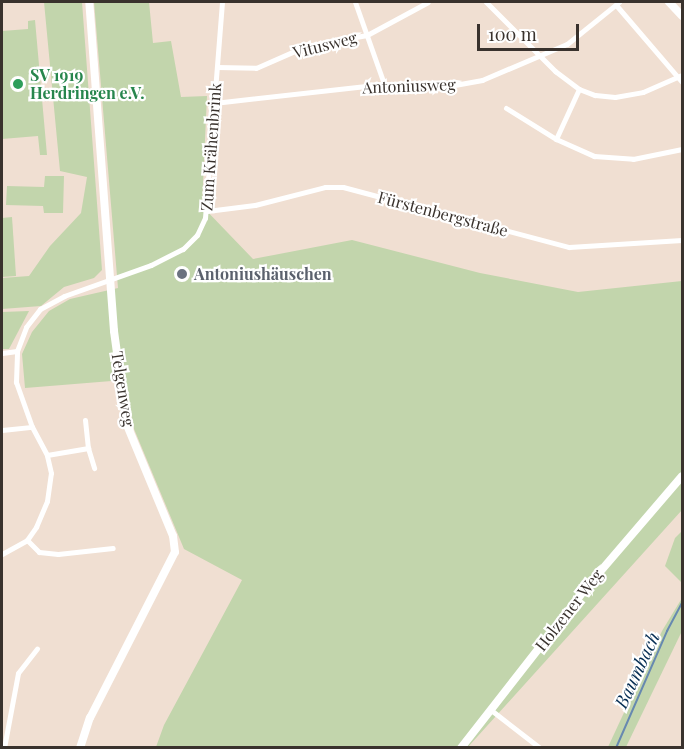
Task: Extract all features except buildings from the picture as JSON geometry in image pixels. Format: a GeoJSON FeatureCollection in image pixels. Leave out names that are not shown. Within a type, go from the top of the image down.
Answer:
{"type":"FeatureCollection","features":[{"type":"Feature","properties":{"kind":"main road","name":"Telgenweg"},"geometry":{"type":"LineString","coordinates":[[80,747],[90,718],[175,552],[173,536],[127,425],[114,331],[89,2]]}},
{"type":"Feature","properties":{"kind":"main road"},"geometry":{"type":"LineString","coordinates":[[669,2],[682,16]]}},
{"type":"Feature","properties":{"kind":"main road","name":"Holzener Weg"},"geometry":{"type":"LineString","coordinates":[[461,747],[586,587],[682,476]]}},
{"type":"Feature","properties":{"kind":"street","name":"Zum Krähenbrink"},"geometry":{"type":"LineString","coordinates":[[17,351],[26,327],[40,309],[77,290],[151,265],[183,249],[197,235],[207,211],[222,2]]}},
{"type":"Feature","properties":{"kind":"street"},"geometry":{"type":"LineString","coordinates":[[356,2],[384,84]]}},
{"type":"Feature","properties":{"kind":"street","name":"Vitusweg"},"geometry":{"type":"LineString","coordinates":[[217,67],[256,68],[306,46],[367,35],[428,2]]}},
{"type":"Feature","properties":{"kind":"street"},"geometry":{"type":"LineString","coordinates":[[486,2],[539,57],[579,89],[604,98],[615,97],[643,92],[682,78],[617,3]]}},
{"type":"Feature","properties":{"kind":"street","name":"Antoniusweg"},"geometry":{"type":"LineString","coordinates":[[214,103],[384,84],[438,88],[482,80],[539,57],[578,37],[617,3]]}},
{"type":"Feature","properties":{"kind":"street"},"geometry":{"type":"LineString","coordinates":[[556,139],[579,89]]}},
{"type":"Feature","properties":{"kind":"street"},"geometry":{"type":"LineString","coordinates":[[506,108],[556,139],[594,156],[609,159],[655,156],[682,149]]}},
{"type":"Feature","properties":{"kind":"street","name":"Fürstenbergstraße"},"geometry":{"type":"LineString","coordinates":[[207,211],[255,206],[317,189],[343,187],[569,247],[682,240]]}},
{"type":"Feature","properties":{"kind":"street"},"geometry":{"type":"LineString","coordinates":[[2,353],[17,351],[16,382],[32,427],[47,455],[51,473],[47,501],[36,527],[27,540],[2,554]]}},
{"type":"Feature","properties":{"kind":"street"},"geometry":{"type":"LineString","coordinates":[[85,420],[88,448],[94,468]]}},
{"type":"Feature","properties":{"kind":"street"},"geometry":{"type":"LineString","coordinates":[[2,430],[32,427]]}},
{"type":"Feature","properties":{"kind":"street"},"geometry":{"type":"LineString","coordinates":[[47,455],[88,448]]}},
{"type":"Feature","properties":{"kind":"street"},"geometry":{"type":"LineString","coordinates":[[27,540],[39,552],[58,554],[113,548]]}},
{"type":"Feature","properties":{"kind":"street"},"geometry":{"type":"LineString","coordinates":[[4,747],[18,673],[37,649]]}},
{"type":"Feature","properties":{"kind":"street"},"geometry":{"type":"LineString","coordinates":[[491,710],[540,747]]}},
{"type":"Feature","properties":{"kind":"green space"},"geometry":{"type":"Polygon","coordinates":[[[44,2],[82,2],[102,270],[94,278],[64,287],[41,306],[2,309],[2,278],[29,276],[50,246],[81,213],[87,177],[60,171],[44,2]]]}},
{"type":"Feature","properties":{"kind":"green space"},"geometry":{"type":"Polygon","coordinates":[[[94,2],[149,2],[153,43],[171,41],[181,97],[207,96],[202,206],[253,259],[352,240],[480,273],[578,292],[682,281],[682,510],[468,747],[156,747],[164,725],[242,580],[184,549],[134,429],[124,380],[25,388],[22,354],[32,332],[49,311],[70,299],[118,288],[94,2]]]}},
{"type":"Feature","properties":{"kind":"green space","name":"SV 1919 Herdringen e.V."},"geometry":{"type":"Polygon","coordinates":[[[35,20],[47,155],[40,155],[38,136],[2,139],[2,31],[28,29],[28,21],[35,20]]]}},
{"type":"Feature","properties":{"kind":"green space"},"geometry":{"type":"Polygon","coordinates":[[[45,176],[64,176],[63,213],[44,213],[43,206],[6,205],[7,186],[44,187],[45,176]]]}},
{"type":"Feature","properties":{"kind":"green space"},"geometry":{"type":"Polygon","coordinates":[[[12,217],[16,276],[2,277],[2,218],[12,217]]]}},
{"type":"Feature","properties":{"kind":"green space"},"geometry":{"type":"Polygon","coordinates":[[[29,311],[9,349],[2,349],[2,312],[29,311]]]}},
{"type":"Feature","properties":{"kind":"green space"},"geometry":{"type":"Polygon","coordinates":[[[682,531],[682,583],[665,566],[675,538],[682,531]]]}},
{"type":"Feature","properties":{"kind":"green space"},"geometry":{"type":"Polygon","coordinates":[[[682,598],[682,631],[626,747],[608,747],[662,631],[682,598]]]}},
{"type":"Feature","properties":{"kind":"waterway","name":"Baumbach"},"geometry":{"type":"LineString","coordinates":[[616,748],[667,631],[682,603]]}},
{"type":"Feature","properties":{"kind":"place","name":"SV 1919 Herdringen e.V."},"geometry":{"type":"Point","coordinates":[18,84]}},
{"type":"Feature","properties":{"kind":"place","name":"Antoniushäuschen"},"geometry":{"type":"Point","coordinates":[182,274]}}]}
